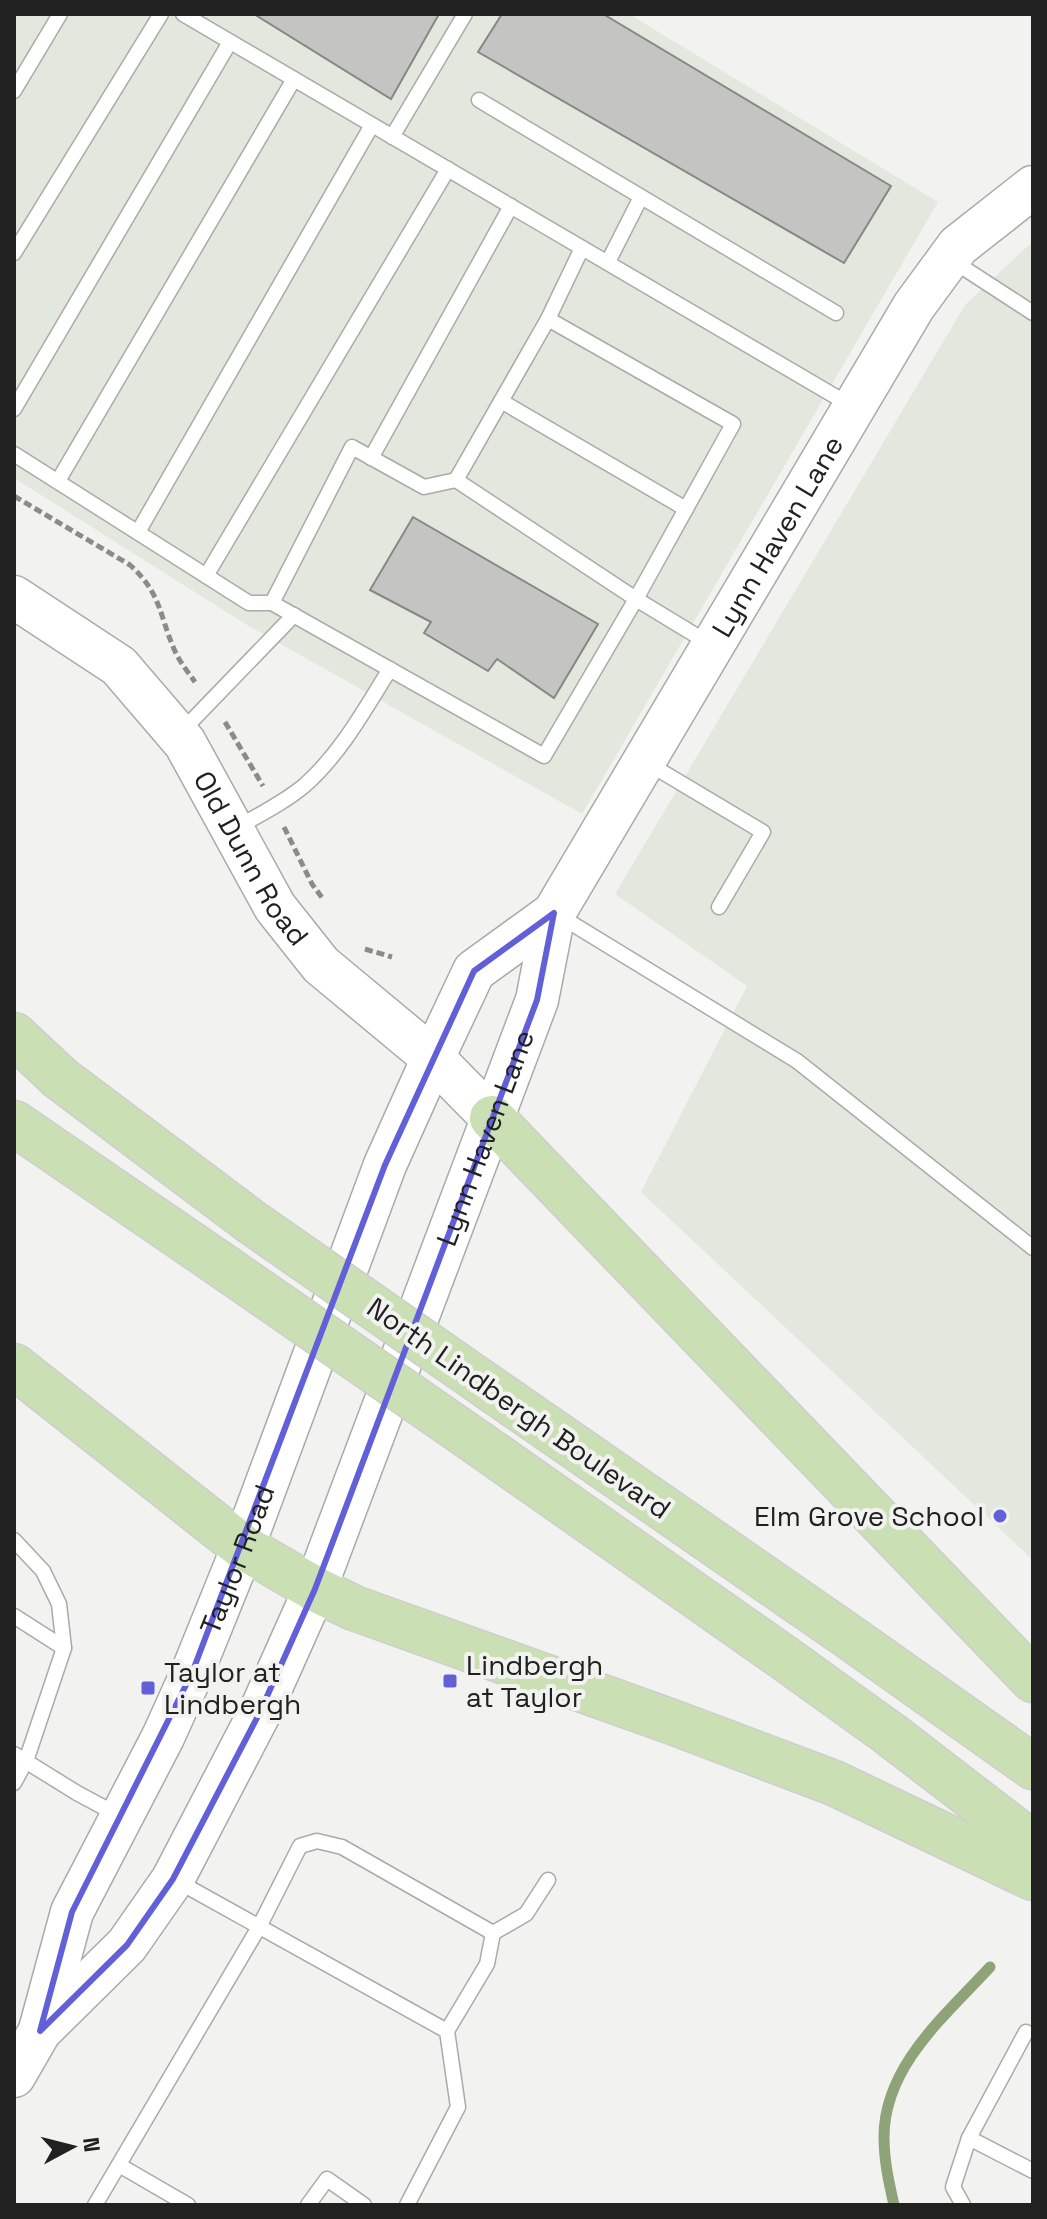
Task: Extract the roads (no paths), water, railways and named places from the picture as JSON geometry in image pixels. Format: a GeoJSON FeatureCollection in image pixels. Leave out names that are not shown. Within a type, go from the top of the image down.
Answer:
{"type":"FeatureCollection","features":[{"type":"Feature","properties":{"kind":"main road","name":"North Lindbergh Boulevard"},"geometry":{"type":"LineString","coordinates":[[14,1035],[60,1078],[250,1221],[1033,1767]]}},
{"type":"Feature","properties":{"kind":"main road"},"geometry":{"type":"LineString","coordinates":[[492,1118],[1033,1680]]}},
{"type":"Feature","properties":{"kind":"main road","name":"North Lindbergh Boulevard"},"geometry":{"type":"LineString","coordinates":[[14,1123],[772,1648],[1033,1844]]}},
{"type":"Feature","properties":{"kind":"main road"},"geometry":{"type":"LineString","coordinates":[[14,1366],[243,1547],[315,1589],[354,1608],[834,1783],[1033,1878]]}},
{"type":"Feature","properties":{"kind":"street","name":"Lynn Haven Lane"},"geometry":{"type":"LineString","coordinates":[[403,1357],[537,1000],[554,913],[914,306],[958,246],[1033,187]]}},
{"type":"Feature","properties":{"kind":"street","name":"Old Dunn Road"},"geometry":{"type":"LineString","coordinates":[[14,597],[119,666],[185,743],[275,907],[321,965],[433,1058],[492,1118]]}},
{"type":"Feature","properties":{"kind":"street","name":"Lynn Haven Lane"},"geometry":{"type":"LineString","coordinates":[[332,1304],[385,1165],[474,971],[554,913]]}},
{"type":"Feature","properties":{"kind":"street","name":"Taylor Road"},"geometry":{"type":"LineString","coordinates":[[14,2076],[72,1912],[163,1737],[192,1673],[243,1547],[332,1304]]}},
{"type":"Feature","properties":{"kind":"street","name":"Taylor Road"},"geometry":{"type":"LineString","coordinates":[[33,2028],[127,1945],[173,1879],[260,1712],[315,1589],[403,1357]]}},
{"type":"Feature","properties":{"kind":"lane"},"geometry":{"type":"LineString","coordinates":[[14,91],[60,14]]}},
{"type":"Feature","properties":{"kind":"lane"},"geometry":{"type":"LineString","coordinates":[[14,253],[161,14]]}},
{"type":"Feature","properties":{"kind":"lane"},"geometry":{"type":"LineString","coordinates":[[183,14],[854,407]]}},
{"type":"Feature","properties":{"kind":"lane"},"geometry":{"type":"LineString","coordinates":[[392,137],[465,14]]}},
{"type":"Feature","properties":{"kind":"lane"},"geometry":{"type":"LineString","coordinates":[[14,409],[230,42]]}},
{"type":"Feature","properties":{"kind":"lane"},"geometry":{"type":"LineString","coordinates":[[58,481],[294,79]]}},
{"type":"Feature","properties":{"kind":"lane"},"geometry":{"type":"LineString","coordinates":[[479,100],[836,313]]}},
{"type":"Feature","properties":{"kind":"lane"},"geometry":{"type":"LineString","coordinates":[[138,532],[372,125]]}},
{"type":"Feature","properties":{"kind":"lane"},"geometry":{"type":"LineString","coordinates":[[206,576],[448,169]]}},
{"type":"Feature","properties":{"kind":"lane"},"geometry":{"type":"LineString","coordinates":[[608,262],[641,197]]}},
{"type":"Feature","properties":{"kind":"lane"},"geometry":{"type":"LineString","coordinates":[[371,458],[511,206]]}},
{"type":"Feature","properties":{"kind":"lane"},"geometry":{"type":"LineString","coordinates":[[456,480],[548,319],[582,248]]}},
{"type":"Feature","properties":{"kind":"lane"},"geometry":{"type":"LineString","coordinates":[[948,259],[1033,313]]}},
{"type":"Feature","properties":{"kind":"lane"},"geometry":{"type":"LineString","coordinates":[[14,454],[249,603],[272,603],[544,756],[733,424],[548,319]]}},
{"type":"Feature","properties":{"kind":"lane"},"geometry":{"type":"LineString","coordinates":[[501,401],[686,509]]}},
{"type":"Feature","properties":{"kind":"lane"},"geometry":{"type":"LineString","coordinates":[[272,603],[352,447],[424,487],[456,480],[636,599],[714,646]]}},
{"type":"Feature","properties":{"kind":"lane"},"geometry":{"type":"LineString","coordinates":[[178,735],[294,615]]}},
{"type":"Feature","properties":{"kind":"lane"},"geometry":{"type":"LineString","coordinates":[[233,830],[305,785],[353,729],[390,669]]}},
{"type":"Feature","properties":{"kind":"lane"},"geometry":{"type":"LineString","coordinates":[[645,761],[763,832],[719,907]]}},
{"type":"Feature","properties":{"kind":"lane"},"geometry":{"type":"LineString","coordinates":[[554,913],[797,1061],[1033,1248]]}},
{"type":"Feature","properties":{"kind":"lane"},"geometry":{"type":"LineString","coordinates":[[14,1540],[43,1571],[59,1604],[64,1648],[20,1758],[14,1783]]}},
{"type":"Feature","properties":{"kind":"lane"},"geometry":{"type":"LineString","coordinates":[[14,1616],[64,1648]]}},
{"type":"Feature","properties":{"kind":"lane"},"geometry":{"type":"LineString","coordinates":[[20,1758],[122,1817]]}},
{"type":"Feature","properties":{"kind":"lane"},"geometry":{"type":"LineString","coordinates":[[95,2205],[259,1927],[300,1846],[317,1841],[342,1847],[493,1933]]}},
{"type":"Feature","properties":{"kind":"lane"},"geometry":{"type":"LineString","coordinates":[[173,1879],[447,2031]]}},
{"type":"Feature","properties":{"kind":"lane"},"geometry":{"type":"LineString","coordinates":[[407,2205],[458,2107],[447,2031],[487,1964],[493,1933],[526,1914],[548,1880]]}},
{"type":"Feature","properties":{"kind":"lane"},"geometry":{"type":"LineString","coordinates":[[963,2205],[953,2187],[969,2138],[1026,2032]]}},
{"type":"Feature","properties":{"kind":"lane"},"geometry":{"type":"LineString","coordinates":[[969,2138],[1033,2171]]}},
{"type":"Feature","properties":{"kind":"lane"},"geometry":{"type":"LineString","coordinates":[[119,2165],[188,2205]]}},
{"type":"Feature","properties":{"kind":"lane"},"geometry":{"type":"LineString","coordinates":[[308,2205],[327,2179],[364,2205]]}},
{"type":"Feature","properties":{"kind":"waterway"},"geometry":{"type":"LineString","coordinates":[[894,2205],[884,2137],[894,2087],[920,2043],[990,1967]]}},
{"type":"Feature","properties":{"kind":"place","name":"Elm Grove School"},"geometry":{"type":"Point","coordinates":[1000,1516]}},
{"type":"Feature","properties":{"kind":"place","name":"Lindbergh at Taylor"},"geometry":{"type":"Point","coordinates":[450,1681]}},
{"type":"Feature","properties":{"kind":"place","name":"Taylor at Lindbergh"},"geometry":{"type":"Point","coordinates":[148,1688]}}]}
